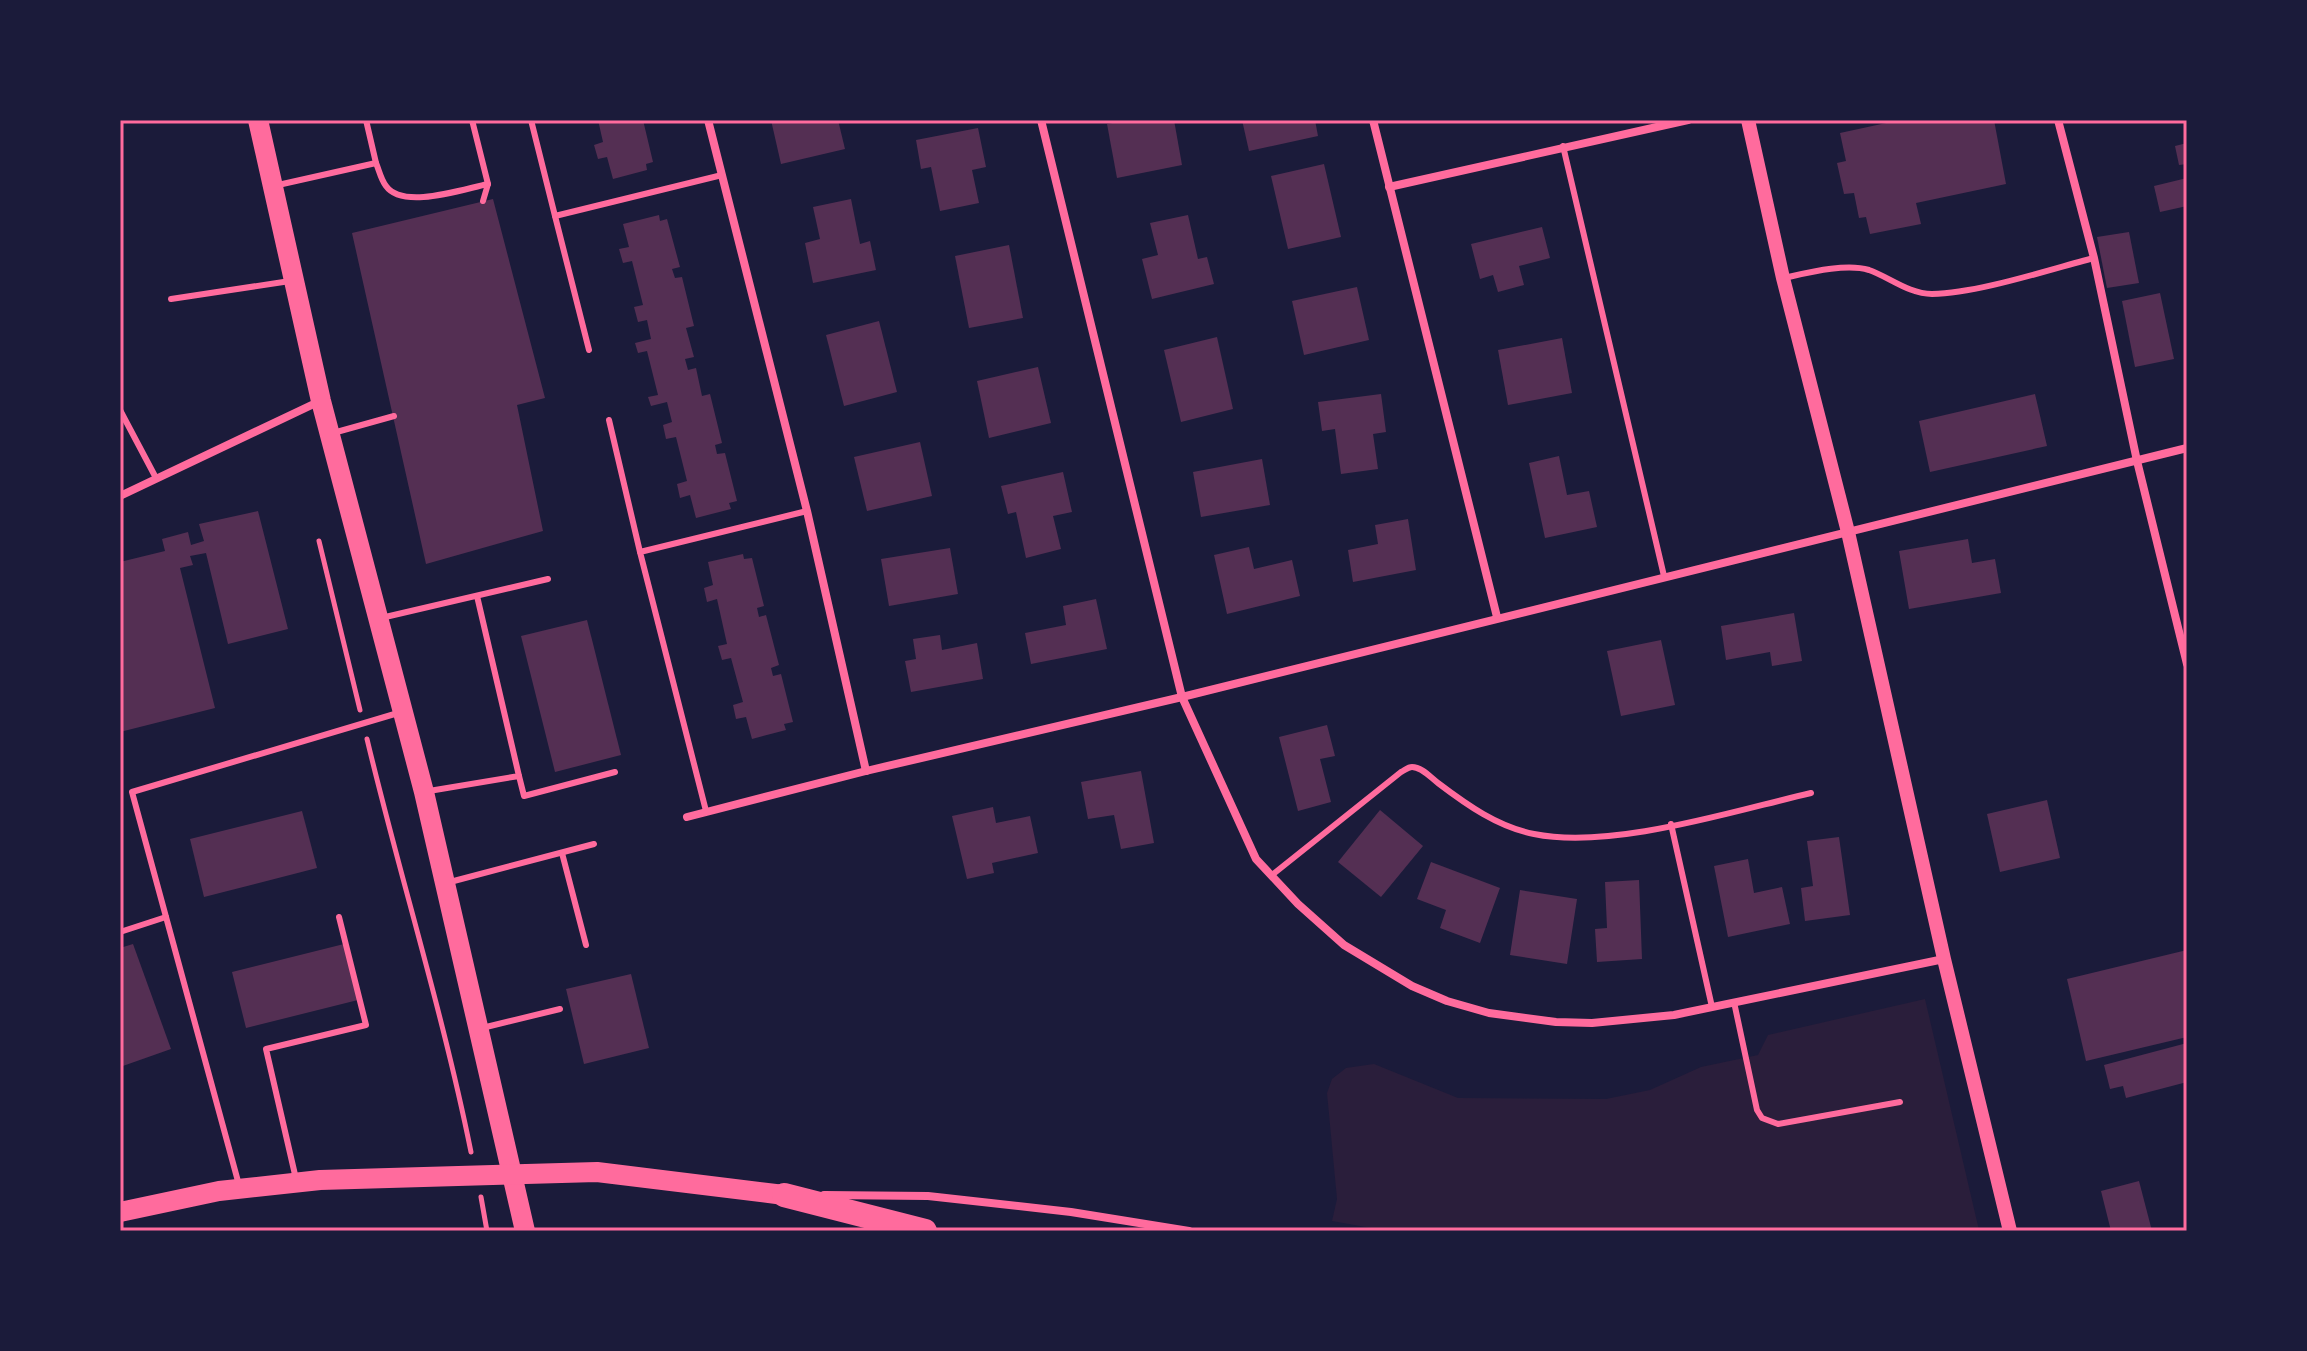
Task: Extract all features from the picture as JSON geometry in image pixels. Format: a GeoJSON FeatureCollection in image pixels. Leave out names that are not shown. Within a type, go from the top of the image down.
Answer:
{"type":"FeatureCollection","features":[{"type":"Feature","properties":{"kind":"highway"},"geometry":{"type":"LineString","coordinates":[[784,1195],[925,1231]]}},
{"type":"Feature","properties":{"kind":"main road"},"geometry":{"type":"LineString","coordinates":[[258,120],[292,281],[329,434],[424,792],[525,1231]]}},
{"type":"Feature","properties":{"kind":"main road"},"geometry":{"type":"LineString","coordinates":[[120,1212],[240,1189],[297,1183],[513,1174],[597,1172],[784,1195]]}},
{"type":"Feature","properties":{"kind":"street"},"geometry":{"type":"LineString","coordinates":[[708,120],[807,511],[866,771]]}},
{"type":"Feature","properties":{"kind":"street"},"geometry":{"type":"LineString","coordinates":[[1041,120],[1182,697],[1256,859],[1298,904],[1344,945],[1412,986],[1447,1001],[1515,1017],[1592,1023],[1674,1015],[1944,959]]}},
{"type":"Feature","properties":{"kind":"street"},"geometry":{"type":"LineString","coordinates":[[1373,120],[1497,617]]}},
{"type":"Feature","properties":{"kind":"street"},"geometry":{"type":"LineString","coordinates":[[1389,187],[1688,120]]}},
{"type":"Feature","properties":{"kind":"street"},"geometry":{"type":"LineString","coordinates":[[1748,120],[1783,278],[1848,532],[1944,959],[2010,1231]]}},
{"type":"Feature","properties":{"kind":"street"},"geometry":{"type":"LineString","coordinates":[[2058,120],[2094,258],[2137,461],[2187,664]]}},
{"type":"Feature","properties":{"kind":"street"},"geometry":{"type":"LineString","coordinates":[[120,496],[321,401]]}},
{"type":"Feature","properties":{"kind":"street"},"geometry":{"type":"LineString","coordinates":[[687,817],[2187,448]]}},
{"type":"Feature","properties":{"kind":"street"},"geometry":{"type":"LineString","coordinates":[[784,1195],[928,1196],[1071,1212],[1189,1231]]}},
{"type":"Feature","properties":{"kind":"lane"},"geometry":{"type":"LineString","coordinates":[[366,120],[376,163],[386,187],[399,196],[413,199],[488,184]]}},
{"type":"Feature","properties":{"kind":"lane"},"geometry":{"type":"LineString","coordinates":[[472,120],[488,184],[483,201]]}},
{"type":"Feature","properties":{"kind":"lane"},"geometry":{"type":"LineString","coordinates":[[531,120],[589,350]]}},
{"type":"Feature","properties":{"kind":"lane"},"geometry":{"type":"LineString","coordinates":[[1563,146],[1664,576]]}},
{"type":"Feature","properties":{"kind":"lane"},"geometry":{"type":"LineString","coordinates":[[272,186],[376,163]]}},
{"type":"Feature","properties":{"kind":"lane"},"geometry":{"type":"LineString","coordinates":[[555,216],[722,175]]}},
{"type":"Feature","properties":{"kind":"lane"},"geometry":{"type":"LineString","coordinates":[[1783,278],[1819,270],[1866,269],[1899,285],[1928,294],[1963,290],[2094,258]]}},
{"type":"Feature","properties":{"kind":"lane"},"geometry":{"type":"LineString","coordinates":[[171,299],[292,281]]}},
{"type":"Feature","properties":{"kind":"lane"},"geometry":{"type":"LineString","coordinates":[[120,410],[156,478]]}},
{"type":"Feature","properties":{"kind":"lane"},"geometry":{"type":"LineString","coordinates":[[329,434],[394,416]]}},
{"type":"Feature","properties":{"kind":"lane"},"geometry":{"type":"LineString","coordinates":[[609,420],[706,811]]}},
{"type":"Feature","properties":{"kind":"lane"},"geometry":{"type":"LineString","coordinates":[[640,552],[807,511]]}},
{"type":"Feature","properties":{"kind":"lane"},"geometry":{"type":"LineString","coordinates":[[378,619],[548,579]]}},
{"type":"Feature","properties":{"kind":"lane"},"geometry":{"type":"LineString","coordinates":[[477,596],[524,796],[615,772]]}},
{"type":"Feature","properties":{"kind":"lane"},"geometry":{"type":"LineString","coordinates":[[240,1189],[132,792],[403,712]]}},
{"type":"Feature","properties":{"kind":"lane"},"geometry":{"type":"LineString","coordinates":[[1272,875],[1391,779],[1412,767],[1422,770],[1463,802],[1498,823],[1533,834],[1580,839],[1671,824],[1811,793]]}},
{"type":"Feature","properties":{"kind":"lane"},"geometry":{"type":"LineString","coordinates":[[424,792],[519,776]]}},
{"type":"Feature","properties":{"kind":"lane"},"geometry":{"type":"LineString","coordinates":[[1671,824],[1712,1007]]}},
{"type":"Feature","properties":{"kind":"lane"},"geometry":{"type":"LineString","coordinates":[[445,883],[594,844]]}},
{"type":"Feature","properties":{"kind":"lane"},"geometry":{"type":"LineString","coordinates":[[562,853],[586,945]]}},
{"type":"Feature","properties":{"kind":"lane"},"geometry":{"type":"LineString","coordinates":[[120,932],[166,917]]}},
{"type":"Feature","properties":{"kind":"lane"},"geometry":{"type":"LineString","coordinates":[[297,1183],[266,1049],[366,1025],[339,917]]}},
{"type":"Feature","properties":{"kind":"lane"},"geometry":{"type":"LineString","coordinates":[[1734,1002],[1757,1110],[1762,1118],[1778,1124],[1900,1102]]}},
{"type":"Feature","properties":{"kind":"lane"},"geometry":{"type":"LineString","coordinates":[[480,1028],[560,1009]]}},
{"type":"Feature","properties":{"kind":"path"},"geometry":{"type":"LineString","coordinates":[[401,876],[460,1098],[487,1231]]}},
{"type":"Feature","properties":{"kind":"shaded area"},"geometry":{"type":"Polygon","coordinates":[[[1925,999],[1979,1230],[1388,1231],[1332,1221],[1337,1199],[1327,1093],[1332,1079],[1346,1068],[1374,1064],[1458,1098],[1606,1099],[1650,1090],[1701,1067],[1758,1055],[1768,1035],[1925,999]]]}},
{"type":"Feature","properties":{"kind":"building"},"geometry":{"type":"Polygon","coordinates":[[[598,120],[643,120],[653,162],[646,164],[647,170],[613,179],[607,157],[598,159],[594,145],[603,142],[598,120]]]}},
{"type":"Feature","properties":{"kind":"building"},"geometry":{"type":"Polygon","coordinates":[[[771,120],[838,120],[845,149],[781,164],[771,120]]]}},
{"type":"Feature","properties":{"kind":"building"},"geometry":{"type":"Polygon","coordinates":[[[1129,120],[1174,120],[1182,165],[1117,178],[1107,124],[1129,120]]]}},
{"type":"Feature","properties":{"kind":"building"},"geometry":{"type":"Polygon","coordinates":[[[1242,120],[1315,120],[1318,136],[1249,151],[1242,120]]]}},
{"type":"Feature","properties":{"kind":"building"},"geometry":{"type":"Polygon","coordinates":[[[1900,120],[1994,120],[2006,184],[1916,203],[1921,224],[1870,234],[1866,217],[1859,218],[1854,193],[1844,194],[1837,163],[1846,161],[1840,133],[1900,120]]]}},
{"type":"Feature","properties":{"kind":"building"},"geometry":{"type":"Polygon","coordinates":[[[978,128],[986,167],[972,170],[979,203],[940,211],[931,167],[921,169],[916,140],[978,128]]]}},
{"type":"Feature","properties":{"kind":"building"},"geometry":{"type":"Polygon","coordinates":[[[2187,143],[2187,164],[2179,165],[2175,146],[2187,143]]]}},
{"type":"Feature","properties":{"kind":"building"},"geometry":{"type":"Polygon","coordinates":[[[1324,164],[1341,237],[1288,249],[1271,176],[1324,164]]]}},
{"type":"Feature","properties":{"kind":"building"},"geometry":{"type":"Polygon","coordinates":[[[2187,178],[2187,206],[2160,212],[2154,186],[2187,178]]]}},
{"type":"Feature","properties":{"kind":"building"},"geometry":{"type":"Polygon","coordinates":[[[493,199],[545,398],[517,405],[543,531],[426,564],[352,233],[493,199]]]}},
{"type":"Feature","properties":{"kind":"building"},"geometry":{"type":"Polygon","coordinates":[[[851,199],[860,244],[870,241],[876,270],[813,283],[805,243],[820,239],[813,207],[851,199]]]}},
{"type":"Feature","properties":{"kind":"building"},"geometry":{"type":"Polygon","coordinates":[[[659,215],[660,221],[667,219],[680,267],[672,269],[675,278],[682,277],[694,326],[686,328],[694,357],[685,359],[688,370],[696,368],[702,396],[710,394],[722,443],[715,445],[717,454],[725,453],[737,501],[729,503],[731,509],[696,518],[690,495],[680,498],[677,484],[687,481],[676,437],[666,439],[663,425],[672,422],[667,402],[651,406],[648,397],[658,395],[647,351],[638,353],[635,343],[651,339],[647,320],[638,322],[634,307],[643,305],[632,261],[623,263],[619,249],[629,247],[623,224],[659,215]]]}},
{"type":"Feature","properties":{"kind":"building"},"geometry":{"type":"Polygon","coordinates":[[[1188,215],[1198,259],[1207,257],[1214,284],[1152,299],[1142,259],[1158,255],[1150,223],[1188,215]]]}},
{"type":"Feature","properties":{"kind":"building"},"geometry":{"type":"Polygon","coordinates":[[[1542,227],[1550,258],[1519,266],[1524,285],[1498,292],[1493,275],[1480,279],[1471,244],[1542,227]]]}},
{"type":"Feature","properties":{"kind":"building"},"geometry":{"type":"Polygon","coordinates":[[[2129,232],[2139,283],[2107,288],[2097,237],[2129,232]]]}},
{"type":"Feature","properties":{"kind":"building"},"geometry":{"type":"Polygon","coordinates":[[[1009,245],[1023,318],[969,328],[955,256],[1009,245]]]}},
{"type":"Feature","properties":{"kind":"building"},"geometry":{"type":"Polygon","coordinates":[[[1357,287],[1369,340],[1304,355],[1292,301],[1357,287]]]}},
{"type":"Feature","properties":{"kind":"building"},"geometry":{"type":"Polygon","coordinates":[[[2160,293],[2174,359],[2135,367],[2122,301],[2160,293]]]}},
{"type":"Feature","properties":{"kind":"building"},"geometry":{"type":"Polygon","coordinates":[[[879,321],[897,392],[844,406],[826,335],[879,321]]]}},
{"type":"Feature","properties":{"kind":"building"},"geometry":{"type":"Polygon","coordinates":[[[1217,337],[1233,409],[1181,422],[1164,350],[1217,337]]]}},
{"type":"Feature","properties":{"kind":"building"},"geometry":{"type":"Polygon","coordinates":[[[1562,338],[1572,393],[1508,405],[1498,350],[1562,338]]]}},
{"type":"Feature","properties":{"kind":"building"},"geometry":{"type":"Polygon","coordinates":[[[1038,367],[1051,423],[989,438],[977,381],[1038,367]]]}},
{"type":"Feature","properties":{"kind":"building"},"geometry":{"type":"Polygon","coordinates":[[[1381,394],[1386,432],[1373,434],[1378,469],[1341,474],[1335,429],[1322,431],[1318,402],[1381,394]]]}},
{"type":"Feature","properties":{"kind":"building"},"geometry":{"type":"Polygon","coordinates":[[[2035,394],[2047,446],[1930,472],[1919,421],[2035,394]]]}},
{"type":"Feature","properties":{"kind":"building"},"geometry":{"type":"Polygon","coordinates":[[[920,442],[932,496],[867,511],[854,457],[920,442]]]}},
{"type":"Feature","properties":{"kind":"building"},"geometry":{"type":"Polygon","coordinates":[[[1559,456],[1567,495],[1589,491],[1597,527],[1545,538],[1529,463],[1559,456]]]}},
{"type":"Feature","properties":{"kind":"building"},"geometry":{"type":"Polygon","coordinates":[[[1262,459],[1270,505],[1201,517],[1193,472],[1262,459]]]}},
{"type":"Feature","properties":{"kind":"building"},"geometry":{"type":"Polygon","coordinates":[[[1063,472],[1072,512],[1053,516],[1061,549],[1026,558],[1016,512],[1008,514],[1001,486],[1063,472]]]}},
{"type":"Feature","properties":{"kind":"building"},"geometry":{"type":"Polygon","coordinates":[[[258,511],[288,629],[228,644],[206,553],[190,556],[193,565],[180,568],[215,708],[120,732],[120,562],[165,551],[162,539],[188,532],[191,545],[204,541],[199,524],[258,511]]]}},
{"type":"Feature","properties":{"kind":"building"},"geometry":{"type":"Polygon","coordinates":[[[1408,519],[1416,570],[1353,582],[1348,550],[1378,544],[1375,525],[1408,519]]]}},
{"type":"Feature","properties":{"kind":"building"},"geometry":{"type":"Polygon","coordinates":[[[1968,539],[1972,563],[1995,559],[2001,593],[1909,609],[1899,551],[1968,539]]]}},
{"type":"Feature","properties":{"kind":"building"},"geometry":{"type":"Polygon","coordinates":[[[1249,547],[1254,569],[1292,560],[1300,596],[1227,614],[1214,555],[1249,547]]]}},
{"type":"Feature","properties":{"kind":"building"},"geometry":{"type":"Polygon","coordinates":[[[950,548],[958,594],[889,606],[881,559],[950,548]]]}},
{"type":"Feature","properties":{"kind":"building"},"geometry":{"type":"Polygon","coordinates":[[[743,554],[744,559],[752,558],[764,606],[757,608],[759,617],[766,615],[779,665],[771,668],[773,676],[781,674],[793,722],[784,724],[786,730],[752,739],[746,717],[736,719],[733,705],[743,702],[731,658],[722,660],[718,646],[727,644],[717,599],[707,602],[704,588],[713,585],[708,562],[743,554]]]}},
{"type":"Feature","properties":{"kind":"building"},"geometry":{"type":"Polygon","coordinates":[[[1096,599],[1107,649],[1031,664],[1025,633],[1066,625],[1063,606],[1096,599]]]}},
{"type":"Feature","properties":{"kind":"building"},"geometry":{"type":"Polygon","coordinates":[[[1794,613],[1802,661],[1772,666],[1770,652],[1726,660],[1721,626],[1794,613]]]}},
{"type":"Feature","properties":{"kind":"building"},"geometry":{"type":"Polygon","coordinates":[[[587,620],[621,755],[555,772],[521,636],[587,620]]]}},
{"type":"Feature","properties":{"kind":"building"},"geometry":{"type":"Polygon","coordinates":[[[940,635],[942,650],[977,643],[983,679],[911,692],[905,661],[916,659],[913,639],[940,635]]]}},
{"type":"Feature","properties":{"kind":"building"},"geometry":{"type":"Polygon","coordinates":[[[1661,640],[1675,705],[1621,716],[1607,651],[1661,640]]]}},
{"type":"Feature","properties":{"kind":"building"},"geometry":{"type":"Polygon","coordinates":[[[1327,725],[1335,756],[1320,759],[1331,802],[1298,811],[1279,737],[1327,725]]]}},
{"type":"Feature","properties":{"kind":"building"},"geometry":{"type":"Polygon","coordinates":[[[1141,771],[1154,843],[1121,849],[1114,815],[1088,819],[1081,782],[1141,771]]]}},
{"type":"Feature","properties":{"kind":"building"},"geometry":{"type":"Polygon","coordinates":[[[2047,800],[2060,858],[2000,872],[1987,814],[2047,800]]]}},
{"type":"Feature","properties":{"kind":"building"},"geometry":{"type":"Polygon","coordinates":[[[993,807],[996,823],[1030,816],[1038,853],[992,863],[994,873],[967,879],[952,816],[993,807]]]}},
{"type":"Feature","properties":{"kind":"building"},"geometry":{"type":"Polygon","coordinates":[[[1380,810],[1423,846],[1381,897],[1338,862],[1380,810]]]}},
{"type":"Feature","properties":{"kind":"building"},"geometry":{"type":"Polygon","coordinates":[[[302,811],[317,868],[204,897],[190,839],[302,811]]]}},
{"type":"Feature","properties":{"kind":"building"},"geometry":{"type":"Polygon","coordinates":[[[1839,837],[1850,915],[1805,921],[1801,888],[1813,886],[1807,841],[1839,837]]]}},
{"type":"Feature","properties":{"kind":"building"},"geometry":{"type":"Polygon","coordinates":[[[1748,859],[1754,893],[1782,887],[1790,924],[1728,937],[1714,866],[1748,859]]]}},
{"type":"Feature","properties":{"kind":"building"},"geometry":{"type":"Polygon","coordinates":[[[1431,862],[1500,888],[1480,943],[1440,928],[1446,910],[1417,899],[1431,862]]]}},
{"type":"Feature","properties":{"kind":"building"},"geometry":{"type":"Polygon","coordinates":[[[1639,880],[1642,959],[1597,962],[1595,929],[1607,928],[1605,882],[1639,880]]]}},
{"type":"Feature","properties":{"kind":"building"},"geometry":{"type":"Polygon","coordinates":[[[1520,890],[1577,899],[1567,964],[1510,955],[1520,890]]]}},
{"type":"Feature","properties":{"kind":"building"},"geometry":{"type":"Polygon","coordinates":[[[133,944],[171,1049],[120,1067],[120,948],[133,944]]]}},
{"type":"Feature","properties":{"kind":"building"},"geometry":{"type":"Polygon","coordinates":[[[344,944],[358,1000],[246,1028],[232,972],[344,944]]]}},
{"type":"Feature","properties":{"kind":"building"},"geometry":{"type":"Polygon","coordinates":[[[2187,950],[2187,1037],[2086,1061],[2067,979],[2187,950]]]}},
{"type":"Feature","properties":{"kind":"building"},"geometry":{"type":"Polygon","coordinates":[[[631,974],[649,1048],[584,1064],[566,989],[631,974]]]}},
{"type":"Feature","properties":{"kind":"building"},"geometry":{"type":"Polygon","coordinates":[[[2187,1043],[2187,1082],[2126,1098],[2123,1086],[2110,1089],[2104,1065],[2187,1043]]]}},
{"type":"Feature","properties":{"kind":"building"},"geometry":{"type":"Polygon","coordinates":[[[2139,1181],[2152,1231],[2111,1231],[2101,1191],[2139,1181]]]}}]}
